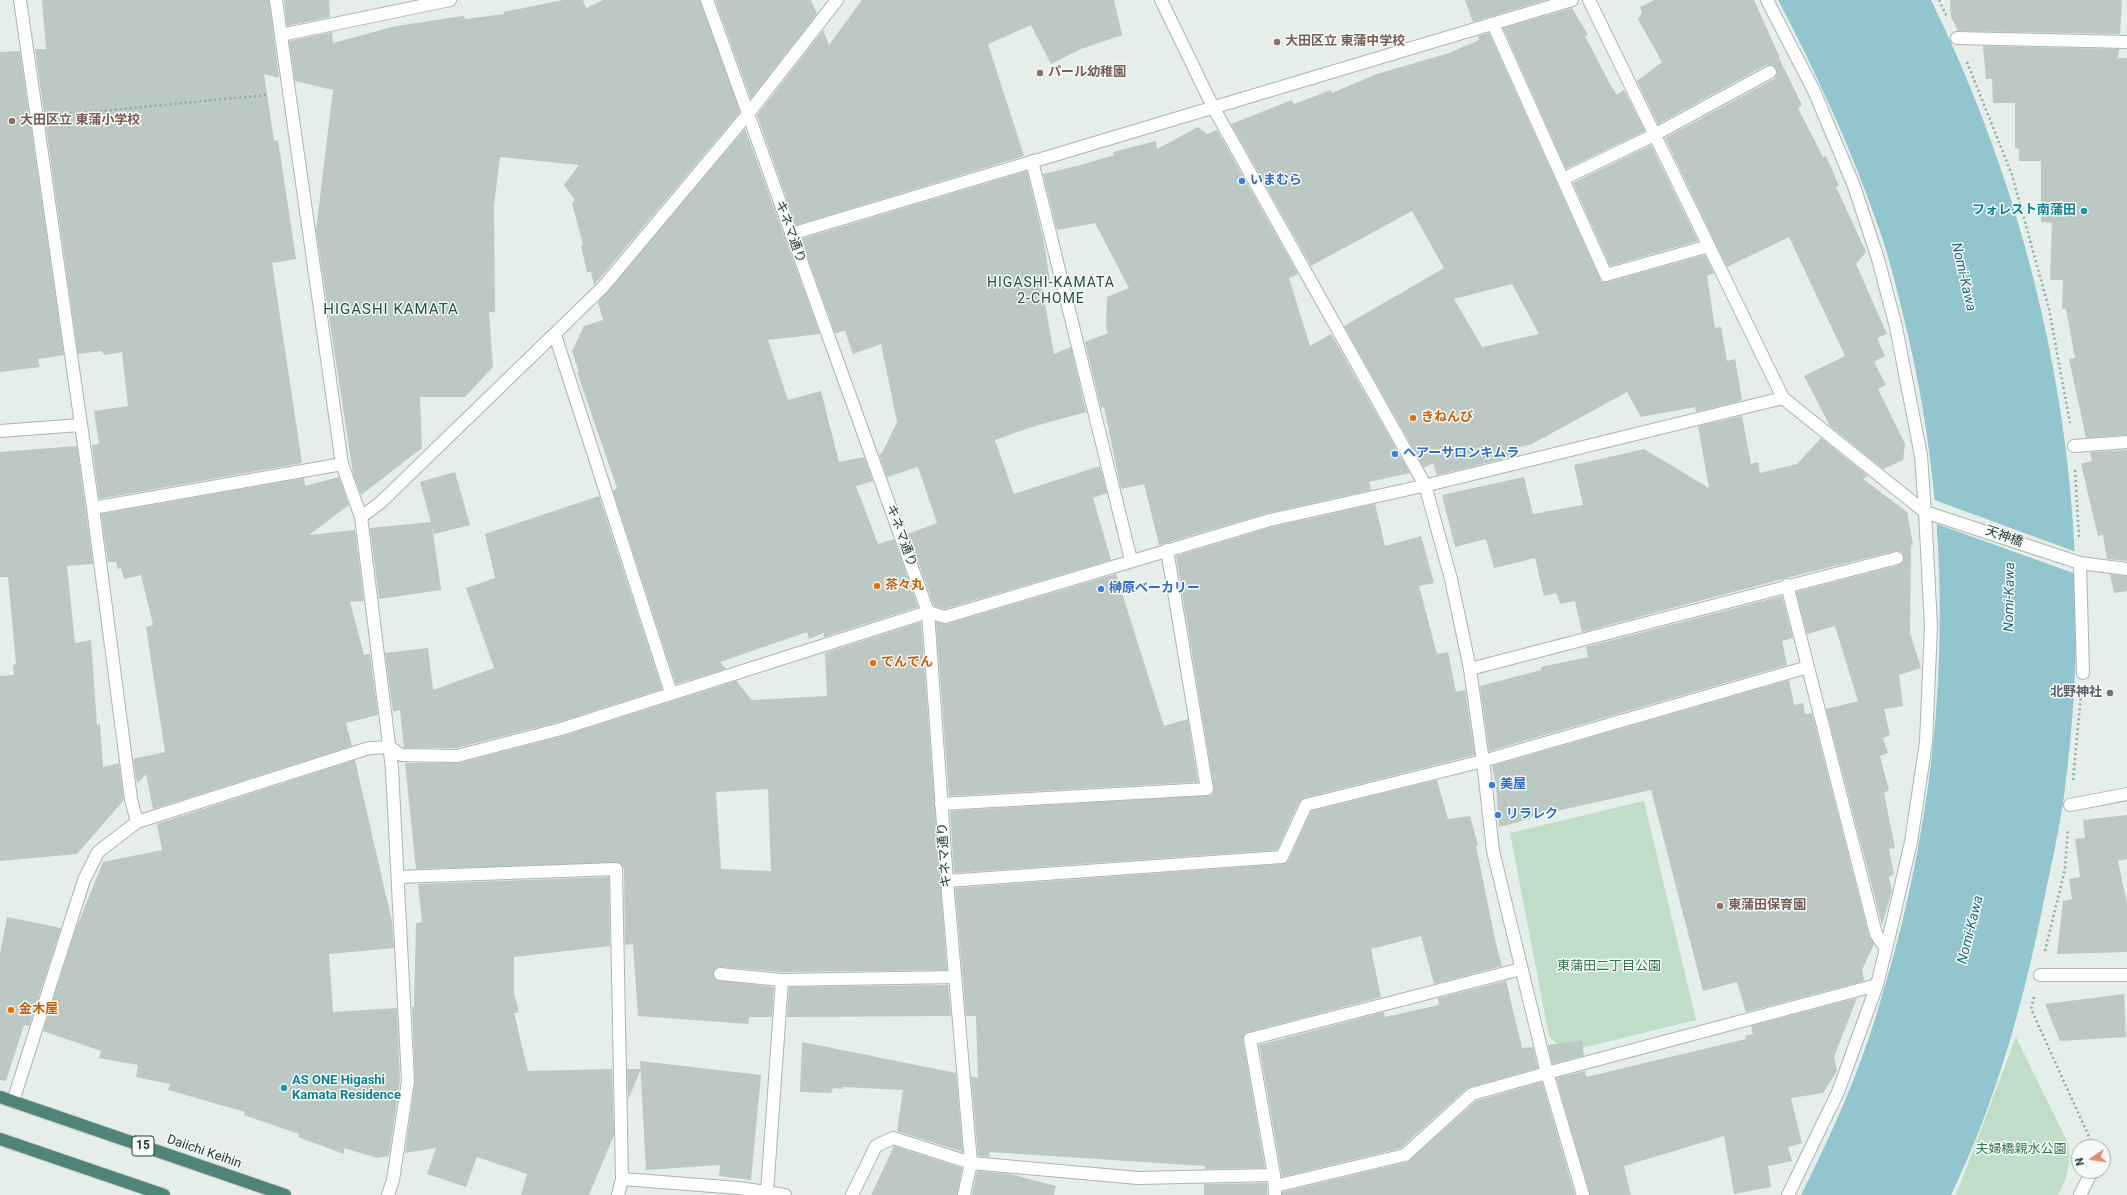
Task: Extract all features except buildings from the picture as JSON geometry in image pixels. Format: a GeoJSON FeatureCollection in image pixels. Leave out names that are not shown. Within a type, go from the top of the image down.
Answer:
{"type":"FeatureCollection","features":[{"type":"Feature","properties":{"kind":"highway","name":"Daiichi Keihin"},"geometry":{"type":"LineString","coordinates":[[0,1097],[285,1195]]}},
{"type":"Feature","properties":{"kind":"highway"},"geometry":{"type":"LineString","coordinates":[[0,1139],[164,1195]]}},
{"type":"Feature","properties":{"kind":"street"},"geometry":{"type":"LineString","coordinates":[[20,0],[93,508],[130,792],[137,822]]}},
{"type":"Feature","properties":{"kind":"street"},"geometry":{"type":"LineString","coordinates":[[276,0],[342,464],[361,517],[390,747],[408,1081],[393,1180],[388,1195]]}},
{"type":"Feature","properties":{"kind":"street"},"geometry":{"type":"LineString","coordinates":[[281,35],[450,0]]}},
{"type":"Feature","properties":{"kind":"street","name":"キネマ通り"},"geometry":{"type":"LineString","coordinates":[[707,0],[928,612],[947,881],[971,1163],[964,1195]]}},
{"type":"Feature","properties":{"kind":"street"},"geometry":{"type":"LineString","coordinates":[[361,517],[380,503],[603,287],[748,114],[837,0]]}},
{"type":"Feature","properties":{"kind":"street"},"geometry":{"type":"LineString","coordinates":[[1161,0],[1213,107],[1425,485],[1451,579],[1470,669],[1483,761],[1493,851],[1546,1073],[1583,1195]]}},
{"type":"Feature","properties":{"kind":"street"},"geometry":{"type":"LineString","coordinates":[[791,234],[1572,0]]}},
{"type":"Feature","properties":{"kind":"street"},"geometry":{"type":"LineString","coordinates":[[1589,0],[1783,398],[1929,513]]}},
{"type":"Feature","properties":{"kind":"street"},"geometry":{"type":"LineString","coordinates":[[1768,0],[1814,91],[1854,186],[1878,259],[1896,327],[1911,399],[1929,513],[1924,550],[1930,626],[1926,742],[1911,842],[1877,985],[1838,1092],[1788,1195]]}},
{"type":"Feature","properties":{"kind":"street"},"geometry":{"type":"LineString","coordinates":[[1493,24],[1606,275],[1709,246]]}},
{"type":"Feature","properties":{"kind":"street"},"geometry":{"type":"LineString","coordinates":[[1957,38],[2127,42]]}},
{"type":"Feature","properties":{"kind":"street"},"geometry":{"type":"LineString","coordinates":[[1563,178],[1654,135],[1770,72]]}},
{"type":"Feature","properties":{"kind":"street"},"geometry":{"type":"LineString","coordinates":[[1032,161],[1131,560]]}},
{"type":"Feature","properties":{"kind":"street"},"geometry":{"type":"LineString","coordinates":[[555,335],[671,693]]}},
{"type":"Feature","properties":{"kind":"street"},"geometry":{"type":"LineString","coordinates":[[13,1101],[84,880],[98,852],[137,822],[369,748],[390,747],[402,755],[457,756],[561,729],[928,612],[946,617],[1131,560],[1270,520],[1425,485],[1783,398]]}},
{"type":"Feature","properties":{"kind":"street"},"geometry":{"type":"LineString","coordinates":[[0,431],[80,425]]}},
{"type":"Feature","properties":{"kind":"street"},"geometry":{"type":"LineString","coordinates":[[2074,446],[2127,442]]}},
{"type":"Feature","properties":{"kind":"street"},"geometry":{"type":"LineString","coordinates":[[93,508],[342,464]]}},
{"type":"Feature","properties":{"kind":"street","name":"天神橋"},"geometry":{"type":"LineString","coordinates":[[1929,513],[2077,562],[2127,569]]}},
{"type":"Feature","properties":{"kind":"street"},"geometry":{"type":"LineString","coordinates":[[941,804],[1207,789],[1167,550]]}},
{"type":"Feature","properties":{"kind":"street"},"geometry":{"type":"LineString","coordinates":[[1470,669],[1787,585],[1897,558]]}},
{"type":"Feature","properties":{"kind":"street"},"geometry":{"type":"LineString","coordinates":[[2077,562],[2083,673]]}},
{"type":"Feature","properties":{"kind":"street"},"geometry":{"type":"LineString","coordinates":[[1787,585],[1876,934],[1886,949]]}},
{"type":"Feature","properties":{"kind":"street"},"geometry":{"type":"LineString","coordinates":[[947,881],[1282,857],[1306,805],[1483,761],[1808,667]]}},
{"type":"Feature","properties":{"kind":"street"},"geometry":{"type":"LineString","coordinates":[[2070,805],[2127,794]]}},
{"type":"Feature","properties":{"kind":"street"},"geometry":{"type":"LineString","coordinates":[[398,877],[616,869],[622,1179],[618,1195]]}},
{"type":"Feature","properties":{"kind":"street"},"geometry":{"type":"LineString","coordinates":[[1275,1185],[1250,1040],[1521,969]]}},
{"type":"Feature","properties":{"kind":"street"},"geometry":{"type":"LineString","coordinates":[[720,974],[782,980],[955,977]]}},
{"type":"Feature","properties":{"kind":"street"},"geometry":{"type":"LineString","coordinates":[[2040,975],[2127,975]]}},
{"type":"Feature","properties":{"kind":"street"},"geometry":{"type":"LineString","coordinates":[[767,1192],[782,980]]}},
{"type":"Feature","properties":{"kind":"street"},"geometry":{"type":"LineString","coordinates":[[852,1195],[876,1146],[893,1138],[971,1163],[1138,1178],[1275,1185],[1405,1155],[1472,1094],[1877,985]]}},
{"type":"Feature","properties":{"kind":"street"},"geometry":{"type":"LineString","coordinates":[[622,1179],[767,1192],[785,1195]]}},
{"type":"Feature","properties":{"kind":"street"},"geometry":{"type":"LineString","coordinates":[[2080,1195],[2088,1179]]}},
{"type":"Feature","properties":{"kind":"path"},"geometry":{"type":"LineString","coordinates":[[1957,38],[2012,175],[2050,309],[2074,446],[2077,562]]}},
{"type":"Feature","properties":{"kind":"path"},"geometry":{"type":"LineString","coordinates":[[38,117],[289,93]]}},
{"type":"Feature","properties":{"kind":"path"},"geometry":{"type":"LineString","coordinates":[[2083,673],[2065,869],[2031,1010],[2090,1139]]}},
{"type":"Feature","properties":{"kind":"green space","name":"東蒲田二丁目公園"},"geometry":{"type":"Polygon","coordinates":[[[1644,801],[1696,1020],[1566,1052],[1549,1036],[1510,833],[1644,801]]]}},
{"type":"Feature","properties":{"kind":"green space","name":"夫婦橋親水公園"},"geometry":{"type":"Polygon","coordinates":[[[2016,1037],[2068,1143],[2069,1163],[2064,1182],[2058,1195],[1956,1195],[2016,1037]]]}},
{"type":"Feature","properties":{"kind":"water","name":"Nomi-Kawa"},"geometry":{"type":"Polygon","coordinates":[[[1778,0],[1931,0],[1973,93],[2008,189],[2036,288],[2057,388],[2070,489],[2076,591],[2074,694],[2064,796],[2036,938],[2018,1013],[1982,1124],[1951,1195],[1801,1195],[1852,1085],[1869,1039],[1900,932],[1918,847],[1931,762],[1938,676],[1940,590],[1935,503],[1924,417],[1907,331],[1890,263],[1867,194],[1844,138],[1806,54],[1778,0]]]}},
{"type":"Feature","properties":{"kind":"pier"},"geometry":{"type":"Polygon","coordinates":[[[1932,499],[2076,552],[2076,574],[1934,523],[1932,499]]]}},
{"type":"Feature","properties":{"kind":"place","name":"大田区立 東蒲中学校"},"geometry":{"type":"Point","coordinates":[1277,42]}},
{"type":"Feature","properties":{"kind":"place","name":"パール幼稚園"},"geometry":{"type":"Point","coordinates":[1040,73]}},
{"type":"Feature","properties":{"kind":"place","name":"大田区立 東蒲小学校"},"geometry":{"type":"Point","coordinates":[12,121]}},
{"type":"Feature","properties":{"kind":"place","name":"いまむら"},"geometry":{"type":"Point","coordinates":[1242,181]}},
{"type":"Feature","properties":{"kind":"place","name":"フォレスト南蒲田"},"geometry":{"type":"Point","coordinates":[2084,211]}},
{"type":"Feature","properties":{"kind":"place","name":"きねんび"},"geometry":{"type":"Point","coordinates":[1413,418]}},
{"type":"Feature","properties":{"kind":"place","name":"ヘアーサロンキムラ"},"geometry":{"type":"Point","coordinates":[1395,454]}},
{"type":"Feature","properties":{"kind":"place","name":"茶々丸"},"geometry":{"type":"Point","coordinates":[877,586]}},
{"type":"Feature","properties":{"kind":"place","name":"榊原ベーカリー"},"geometry":{"type":"Point","coordinates":[1101,589]}},
{"type":"Feature","properties":{"kind":"place","name":"でんでん"},"geometry":{"type":"Point","coordinates":[873,663]}},
{"type":"Feature","properties":{"kind":"place","name":"北野神社"},"geometry":{"type":"Point","coordinates":[2110,693]}},
{"type":"Feature","properties":{"kind":"place","name":"美屋"},"geometry":{"type":"Point","coordinates":[1492,785]}},
{"type":"Feature","properties":{"kind":"place","name":"リラレク"},"geometry":{"type":"Point","coordinates":[1498,815]}},
{"type":"Feature","properties":{"kind":"place","name":"東蒲田保育園"},"geometry":{"type":"Point","coordinates":[1720,906]}},
{"type":"Feature","properties":{"kind":"place","name":"金木屋"},"geometry":{"type":"Point","coordinates":[11,1010]}},
{"type":"Feature","properties":{"kind":"place","name":"AS ONE Higashi Kamata Residence"},"geometry":{"type":"Point","coordinates":[284,1088]}},
{"type":"Feature","properties":{"kind":"district","name":"HIGASHI-KAMATA 2-CHOME"},"geometry":{"type":"Point","coordinates":[1051,292]}},
{"type":"Feature","properties":{"kind":"district","name":"HIGASHI KAMATA"},"geometry":{"type":"Point","coordinates":[391,310]}}]}
